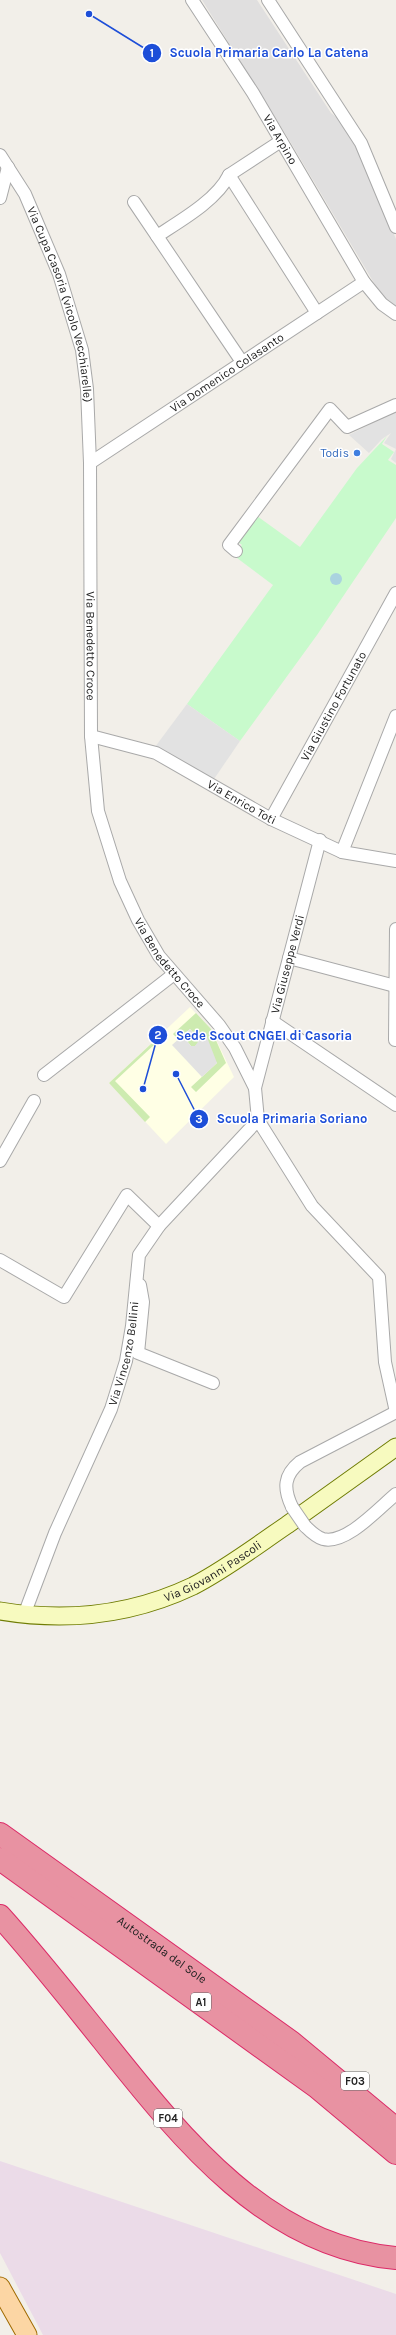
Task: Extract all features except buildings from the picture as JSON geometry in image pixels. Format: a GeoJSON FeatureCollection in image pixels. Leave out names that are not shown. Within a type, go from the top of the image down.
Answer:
{"type":"FeatureCollection","features":[{"type":"Feature","properties":{"kind":"highway","name":"Autostrada del Sole"},"geometry":{"type":"LineString","coordinates":[[0,1834],[158,1945],[309,2056],[396,2129]]}},
{"type":"Feature","properties":{"kind":"highway","name":"Autostrada del Sole"},"geometry":{"type":"LineString","coordinates":[[0,1860],[317,2087],[396,2153]]}},
{"type":"Feature","properties":{"kind":"highway","name":"F04"},"geometry":{"type":"LineString","coordinates":[[0,1916],[39,1961],[142,2088],[206,2159],[248,2197],[272,2214],[328,2242],[346,2249],[396,2258]]}},
{"type":"Feature","properties":{"kind":"highway","name":"F03"},"geometry":{"type":"LineString","coordinates":[[309,2056],[365,2087],[396,2113]]}},
{"type":"Feature","properties":{"kind":"main road"},"geometry":{"type":"LineString","coordinates":[[1,2297],[14,2335]]}},
{"type":"Feature","properties":{"kind":"main road"},"geometry":{"type":"LineString","coordinates":[[1,2297],[27,2335]]}},
{"type":"Feature","properties":{"kind":"street","name":"Via Arpino"},"geometry":{"type":"LineString","coordinates":[[192,0],[281,141],[364,282],[382,304],[396,314]]}},
{"type":"Feature","properties":{"kind":"street"},"geometry":{"type":"LineString","coordinates":[[268,0],[362,143],[396,227]]}},
{"type":"Feature","properties":{"kind":"street"},"geometry":{"type":"LineString","coordinates":[[157,236],[195,210],[225,184],[229,175],[281,141]]}},
{"type":"Feature","properties":{"kind":"street","name":"Via Cupa Casoria (vicolo Vecchiarelle)"},"geometry":{"type":"LineString","coordinates":[[0,155],[25,194],[59,274],[82,350],[87,389],[90,463]]}},
{"type":"Feature","properties":{"kind":"street"},"geometry":{"type":"LineString","coordinates":[[0,198],[8,168]]}},
{"type":"Feature","properties":{"kind":"street"},"geometry":{"type":"LineString","coordinates":[[229,175],[317,313]]}},
{"type":"Feature","properties":{"kind":"street"},"geometry":{"type":"LineString","coordinates":[[134,202],[242,362]]}},
{"type":"Feature","properties":{"kind":"street","name":"Via Domenico Colasanto"},"geometry":{"type":"LineString","coordinates":[[90,463],[364,282]]}},
{"type":"Feature","properties":{"kind":"street"},"geometry":{"type":"LineString","coordinates":[[236,551],[229,545],[330,409],[347,427],[396,405]]}},
{"type":"Feature","properties":{"kind":"street","name":"Via Benedetto Croce"},"geometry":{"type":"LineString","coordinates":[[90,463],[91,736],[98,811],[120,881],[138,920],[159,956],[220,1025],[235,1048],[255,1088],[258,1120],[312,1206],[379,1277],[386,1362],[396,1412]]}},
{"type":"Feature","properties":{"kind":"street","name":"Via Giustino Fortunato"},"geometry":{"type":"LineString","coordinates":[[271,819],[396,593]]}},
{"type":"Feature","properties":{"kind":"street"},"geometry":{"type":"LineString","coordinates":[[342,852],[396,716]]}},
{"type":"Feature","properties":{"kind":"street","name":"Via Enrico Toti"},"geometry":{"type":"LineString","coordinates":[[91,736],[156,753],[271,819],[320,840],[342,852],[396,862]]}},
{"type":"Feature","properties":{"kind":"street","name":"Via Giuseppe Verdi"},"geometry":{"type":"LineString","coordinates":[[255,1088],[320,840]]}},
{"type":"Feature","properties":{"kind":"street"},"geometry":{"type":"LineString","coordinates":[[395,1040],[396,929]]}},
{"type":"Feature","properties":{"kind":"street"},"geometry":{"type":"LineString","coordinates":[[290,958],[395,986]]}},
{"type":"Feature","properties":{"kind":"street"},"geometry":{"type":"LineString","coordinates":[[44,1075],[174,974]]}},
{"type":"Feature","properties":{"kind":"street"},"geometry":{"type":"LineString","coordinates":[[272,1021],[396,1105]]}},
{"type":"Feature","properties":{"kind":"street"},"geometry":{"type":"LineString","coordinates":[[0,1160],[34,1101]]}},
{"type":"Feature","properties":{"kind":"street","name":"Via Vincenzo Bellini"},"geometry":{"type":"LineString","coordinates":[[24,1615],[55,1533],[111,1409],[126,1361],[132,1326],[139,1255],[159,1226],[258,1120]]}},
{"type":"Feature","properties":{"kind":"street"},"geometry":{"type":"LineString","coordinates":[[0,1260],[64,1297],[127,1195],[159,1226]]}},
{"type":"Feature","properties":{"kind":"street"},"geometry":{"type":"LineString","coordinates":[[138,1275],[143,1302],[138,1353],[213,1383]]}},
{"type":"Feature","properties":{"kind":"street"},"geometry":{"type":"LineString","coordinates":[[396,1412],[300,1462],[288,1474],[286,1482],[287,1496],[292,1507],[305,1526],[322,1538],[336,1539],[352,1531],[396,1494]]}},
{"type":"Feature","properties":{"kind":"street","name":"Via Giovanni Pascoli"},"geometry":{"type":"LineString","coordinates":[[0,1611],[24,1615],[66,1616],[102,1613],[153,1602],[193,1586],[237,1560],[396,1447]]}},
{"type":"Feature","properties":{"kind":"shaded area"},"geometry":{"type":"Polygon","coordinates":[[[202,0],[257,0],[331,113],[340,120],[358,148],[396,239],[396,308],[390,305],[377,288],[288,138],[202,0]]]}},
{"type":"Feature","properties":{"kind":"shaded area"},"geometry":{"type":"Polygon","coordinates":[[[396,411],[396,449],[384,443],[391,433],[382,439],[369,453],[349,435],[396,411]]]}},
{"type":"Feature","properties":{"kind":"shaded area"},"geometry":{"type":"Polygon","coordinates":[[[396,449],[396,463],[391,459],[396,449]]]}},
{"type":"Feature","properties":{"kind":"shaded area"},"geometry":{"type":"Polygon","coordinates":[[[187,704],[240,741],[214,779],[155,747],[187,704]]]}},
{"type":"Feature","properties":{"kind":"shaded area"},"geometry":{"type":"Polygon","coordinates":[[[190,1007],[211,1029],[234,1077],[166,1144],[109,1083],[190,1007]]]}},
{"type":"Feature","properties":{"kind":"shaded area"},"geometry":{"type":"Polygon","coordinates":[[[190,1029],[194,1033],[191,1033],[188,1036],[187,1041],[191,1046],[195,1046],[205,1032],[217,1063],[202,1077],[172,1045],[190,1029]]]}},
{"type":"Feature","properties":{"kind":"shaded area"},"geometry":{"type":"Polygon","coordinates":[[[0,2161],[396,2294],[396,2335],[43,2335],[0,2253],[0,2161]]]}},
{"type":"Feature","properties":{"kind":"green space"},"geometry":{"type":"Polygon","coordinates":[[[387,436],[382,444],[394,452],[388,460],[396,465],[396,518],[317,635],[240,741],[187,704],[273,585],[233,555],[242,545],[238,542],[257,516],[300,547],[357,468],[387,436]]]}},
{"type":"Feature","properties":{"kind":"green space"},"geometry":{"type":"Polygon","coordinates":[[[196,1013],[211,1029],[226,1063],[196,1092],[191,1087],[217,1063],[200,1042],[195,1046],[191,1046],[187,1041],[188,1036],[194,1033],[190,1029],[178,1039],[173,1034],[196,1013]]]}},
{"type":"Feature","properties":{"kind":"green space"},"geometry":{"type":"Polygon","coordinates":[[[166,1030],[168,1032],[115,1081],[150,1117],[145,1122],[109,1083],[166,1030]]]}},
{"type":"Feature","properties":{"kind":"water"},"geometry":{"type":"Polygon","coordinates":[[[334,573],[338,573],[342,579],[338,585],[334,585],[330,581],[330,577],[334,573]]]}},
{"type":"Feature","properties":{"kind":"place","name":"Scuola Primaria Carlo La Catena"},"geometry":{"type":"Point","coordinates":[89,14]}},
{"type":"Feature","properties":{"kind":"place","name":"Todis"},"geometry":{"type":"Point","coordinates":[357,453]}},
{"type":"Feature","properties":{"kind":"place","name":"Scuola Primaria Soriano"},"geometry":{"type":"Point","coordinates":[176,1074]}},
{"type":"Feature","properties":{"kind":"place","name":"Sede Scout CNGEI di Casoria"},"geometry":{"type":"Point","coordinates":[143,1089]}}]}
